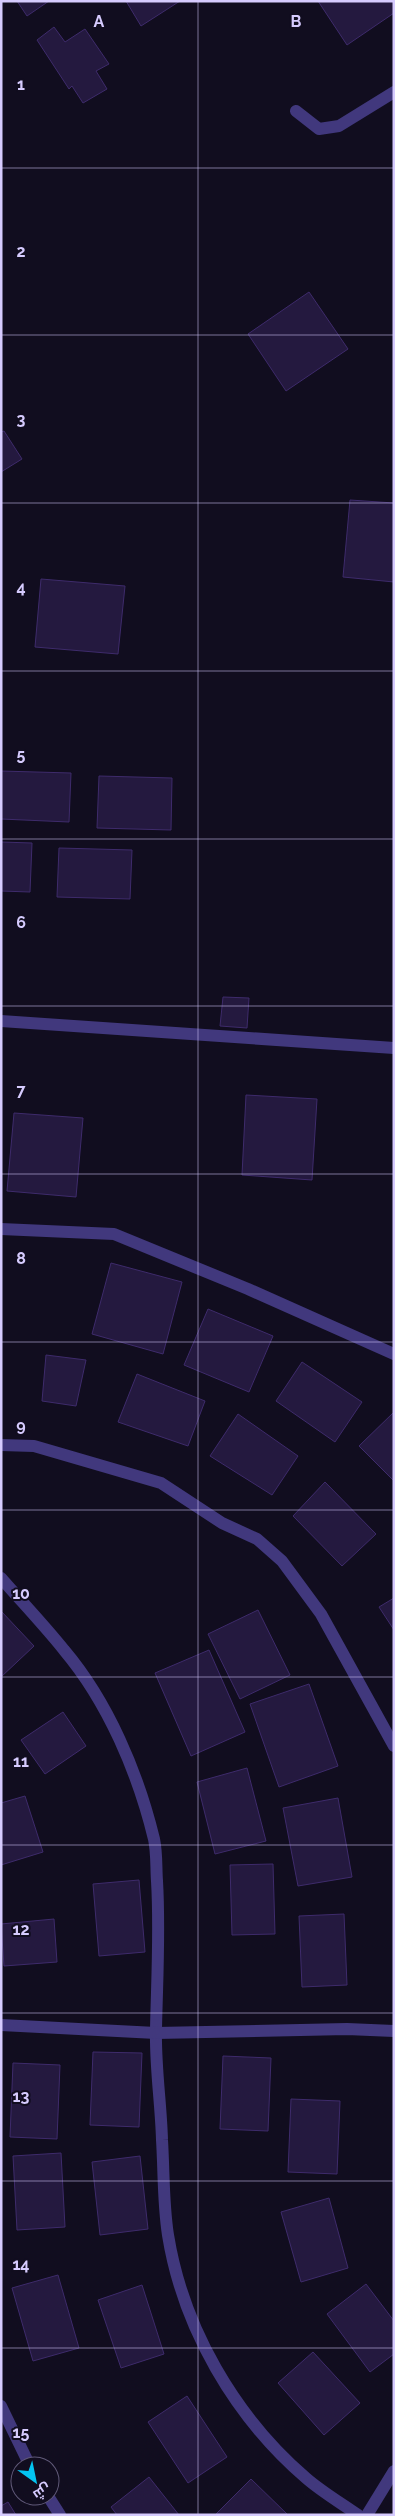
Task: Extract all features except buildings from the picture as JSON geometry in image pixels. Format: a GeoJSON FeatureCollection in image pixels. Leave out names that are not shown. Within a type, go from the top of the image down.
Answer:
{"type":"FeatureCollection","features":[{"type":"Feature","properties":{"kind":"street"},"geometry":{"type":"LineString","coordinates":[[296,111],[319,130],[339,126],[394,92]]}},
{"type":"Feature","properties":{"kind":"street"},"geometry":{"type":"LineString","coordinates":[[1,1021],[394,1048]]}},
{"type":"Feature","properties":{"kind":"street"},"geometry":{"type":"LineString","coordinates":[[1,1229],[114,1234],[266,1297],[394,1354]]}},
{"type":"Feature","properties":{"kind":"street"},"geometry":{"type":"LineString","coordinates":[[1,1445],[34,1446],[161,1483],[222,1523],[257,1539],[282,1560],[321,1614],[394,1746]]}},
{"type":"Feature","properties":{"kind":"street"},"geometry":{"type":"LineString","coordinates":[[1,1578],[66,1651],[101,1702],[126,1754],[154,1841],[159,1918],[156,2033],[163,2189],[168,2236],[179,2282],[195,2327],[216,2370],[237,2402],[273,2446],[307,2479],[358,2515]]}},
{"type":"Feature","properties":{"kind":"street"},"geometry":{"type":"LineString","coordinates":[[1,2025],[156,2033],[346,2029],[394,2031]]}},
{"type":"Feature","properties":{"kind":"street"},"geometry":{"type":"LineString","coordinates":[[1,2406],[25,2456]]}},
{"type":"Feature","properties":{"kind":"street"},"geometry":{"type":"LineString","coordinates":[[367,2515],[394,2470]]}}]}
